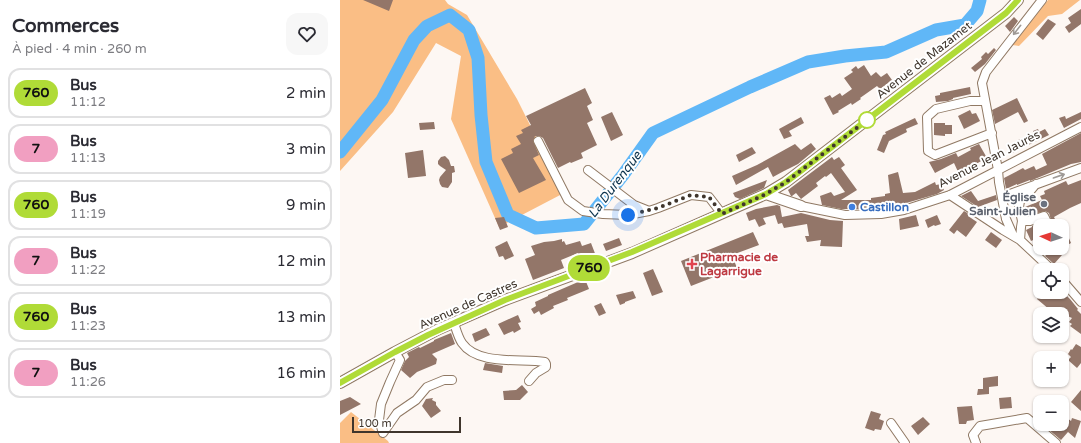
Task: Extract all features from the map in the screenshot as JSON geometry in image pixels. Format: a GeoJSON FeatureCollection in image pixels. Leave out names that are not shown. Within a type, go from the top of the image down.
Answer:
{"type":"FeatureCollection","features":[{"type":"Feature","properties":{"kind":"main road","name":"Avenue de Mazamet"},"geometry":{"type":"LineString","coordinates":[[766,194],[792,177],[1006,13],[1018,0]]}},
{"type":"Feature","properties":{"kind":"main road","name":"Avenue Jean Jaurès"},"geometry":{"type":"LineString","coordinates":[[766,194],[801,206]]}},
{"type":"Feature","properties":{"kind":"main road","name":"Avenue de Castres"},"geometry":{"type":"LineString","coordinates":[[340,383],[395,352],[505,300],[632,252],[766,194]]}},
{"type":"Feature","properties":{"kind":"street"},"geometry":{"type":"LineString","coordinates":[[1016,237],[1006,219],[982,83],[986,72],[1042,0]]}},
{"type":"Feature","properties":{"kind":"street"},"geometry":{"type":"LineString","coordinates":[[985,100],[970,101],[936,109],[927,117],[928,151],[934,155],[992,133]]}},
{"type":"Feature","properties":{"kind":"street","name":"Avenue Jean Jaurès"},"geometry":{"type":"LineString","coordinates":[[801,206],[846,215],[881,214],[904,210],[950,195],[1081,127]]}},
{"type":"Feature","properties":{"kind":"street"},"geometry":{"type":"LineString","coordinates":[[538,141],[568,200],[583,211],[603,214],[628,215],[649,211],[691,195],[709,197],[722,214]]}},
{"type":"Feature","properties":{"kind":"street"},"geometry":{"type":"LineString","coordinates":[[1002,197],[1081,168]]}},
{"type":"Feature","properties":{"kind":"street"},"geometry":{"type":"LineString","coordinates":[[588,170],[634,205],[649,211]]}},
{"type":"Feature","properties":{"kind":"street"},"geometry":{"type":"LineString","coordinates":[[1016,237],[1022,221],[1019,207],[1020,202],[1037,183]]}},
{"type":"Feature","properties":{"kind":"street"},"geometry":{"type":"LineString","coordinates":[[950,195],[1016,237],[1044,263]]}},
{"type":"Feature","properties":{"kind":"street"},"geometry":{"type":"LineString","coordinates":[[1036,219],[1044,216],[1046,219]]}},
{"type":"Feature","properties":{"kind":"street"},"geometry":{"type":"LineString","coordinates":[[1022,221],[1033,220]]}},
{"type":"Feature","properties":{"kind":"street"},"geometry":{"type":"LineString","coordinates":[[1069,288],[1081,302]]}},
{"type":"Feature","properties":{"kind":"street"},"geometry":{"type":"LineString","coordinates":[[454,323],[462,343],[474,354],[486,358],[545,362],[546,367],[536,373],[529,381]]}},
{"type":"Feature","properties":{"kind":"street"},"geometry":{"type":"LineString","coordinates":[[395,352],[400,360],[381,404],[379,420],[383,433],[397,413],[416,400],[427,387],[444,380],[452,380]]}},
{"type":"Feature","properties":{"kind":"street"},"geometry":{"type":"LineString","coordinates":[[976,443],[973,435],[980,426],[1027,418],[1056,443]]}},
{"type":"Feature","properties":{"kind":"street"},"geometry":{"type":"LineString","coordinates":[[891,423],[905,443]]}},
{"type":"Feature","properties":{"kind":"shaded area"},"geometry":{"type":"Polygon","coordinates":[[[340,0],[445,0],[448,4],[467,15],[517,99],[564,193],[499,227],[451,119],[461,56],[436,43],[393,112],[340,171],[340,0]]]}},
{"type":"Feature","properties":{"kind":"shaded area"},"geometry":{"type":"Polygon","coordinates":[[[1048,0],[1080,0],[1062,14],[1048,16],[1019,46],[1012,45],[1048,0]]]}},
{"type":"Feature","properties":{"kind":"shaded area"},"geometry":{"type":"Polygon","coordinates":[[[351,412],[389,443],[340,443],[340,423],[351,412]]]}},
{"type":"Feature","properties":{"kind":"building"},"geometry":{"type":"Polygon","coordinates":[[[363,0],[393,0],[389,11],[363,0]]]}},
{"type":"Feature","properties":{"kind":"building"},"geometry":{"type":"Polygon","coordinates":[[[1081,9],[1081,24],[1069,33],[1065,27],[1071,23],[1068,18],[1081,9]]]}},
{"type":"Feature","properties":{"kind":"building"},"geometry":{"type":"Polygon","coordinates":[[[1014,17],[1018,21],[1010,32],[1005,26],[1014,17]]]}},
{"type":"Feature","properties":{"kind":"building"},"geometry":{"type":"Polygon","coordinates":[[[1048,19],[1056,24],[1043,40],[1036,34],[1048,19]]]}},
{"type":"Feature","properties":{"kind":"building"},"geometry":{"type":"Polygon","coordinates":[[[994,48],[996,50],[985,64],[975,72],[971,68],[982,59],[981,57],[986,52],[988,54],[994,48]]]}},
{"type":"Feature","properties":{"kind":"building"},"geometry":{"type":"Polygon","coordinates":[[[864,65],[871,76],[876,72],[881,77],[887,73],[892,80],[880,89],[877,86],[852,105],[851,103],[833,115],[824,98],[830,95],[832,98],[840,93],[842,96],[852,89],[844,78],[853,72],[851,70],[856,66],[858,69],[864,65]]]}},
{"type":"Feature","properties":{"kind":"building"},"geometry":{"type":"Polygon","coordinates":[[[970,87],[971,94],[953,98],[948,101],[936,102],[935,96],[940,95],[940,93],[970,87]]]}},
{"type":"Feature","properties":{"kind":"building"},"geometry":{"type":"Polygon","coordinates":[[[585,88],[592,103],[587,106],[593,120],[587,123],[597,145],[581,153],[583,158],[558,168],[543,138],[535,136],[533,141],[539,155],[533,158],[546,180],[519,193],[501,159],[513,153],[511,149],[521,144],[516,136],[523,133],[521,130],[531,125],[526,116],[585,88]]]}},
{"type":"Feature","properties":{"kind":"building"},"geometry":{"type":"Polygon","coordinates":[[[1017,98],[1028,121],[1024,123],[1018,112],[995,124],[992,110],[1017,98]]]}},
{"type":"Feature","properties":{"kind":"building"},"geometry":{"type":"Polygon","coordinates":[[[970,110],[972,114],[976,113],[980,121],[964,129],[958,116],[970,110]]]}},
{"type":"Feature","properties":{"kind":"building"},"geometry":{"type":"Polygon","coordinates":[[[612,112],[623,135],[611,141],[601,117],[612,112]]]}},
{"type":"Feature","properties":{"kind":"building"},"geometry":{"type":"Polygon","coordinates":[[[1081,112],[1081,119],[1064,128],[1059,118],[1065,116],[1066,119],[1081,112]]]}},
{"type":"Feature","properties":{"kind":"building"},"geometry":{"type":"Polygon","coordinates":[[[801,117],[804,123],[789,131],[792,136],[784,139],[779,129],[801,117]]]}},
{"type":"Feature","properties":{"kind":"building"},"geometry":{"type":"Polygon","coordinates":[[[915,118],[918,124],[906,129],[907,132],[889,141],[884,153],[877,150],[883,135],[886,134],[885,132],[915,118]]]}},
{"type":"Feature","properties":{"kind":"building"},"geometry":{"type":"Polygon","coordinates":[[[434,122],[435,129],[420,130],[419,123],[434,122]]]}},
{"type":"Feature","properties":{"kind":"building"},"geometry":{"type":"Polygon","coordinates":[[[934,123],[945,123],[945,125],[952,125],[952,134],[945,134],[945,136],[934,135],[934,123]]]}},
{"type":"Feature","properties":{"kind":"building"},"geometry":{"type":"Polygon","coordinates":[[[1038,129],[1039,132],[1045,129],[1049,135],[1012,153],[1010,148],[1018,144],[1016,141],[1034,133],[1033,131],[1038,129]]]}},
{"type":"Feature","properties":{"kind":"building"},"geometry":{"type":"Polygon","coordinates":[[[1081,133],[1081,162],[1071,164],[1006,189],[1004,178],[1023,168],[1025,170],[1034,166],[1036,170],[1047,165],[1042,154],[1081,133]]]}},
{"type":"Feature","properties":{"kind":"building"},"geometry":{"type":"Polygon","coordinates":[[[811,143],[816,149],[798,164],[773,177],[768,167],[736,185],[732,176],[757,165],[795,144],[801,150],[811,143]]]}},
{"type":"Feature","properties":{"kind":"building"},"geometry":{"type":"Polygon","coordinates":[[[979,144],[987,158],[959,174],[954,163],[935,173],[929,162],[956,153],[958,157],[971,150],[970,148],[979,144]]]}},
{"type":"Feature","properties":{"kind":"building"},"geometry":{"type":"Polygon","coordinates":[[[752,147],[756,153],[739,162],[736,155],[752,147]]]}},
{"type":"Feature","properties":{"kind":"building"},"geometry":{"type":"Polygon","coordinates":[[[423,150],[426,176],[408,178],[405,153],[423,150]]]}},
{"type":"Feature","properties":{"kind":"building"},"geometry":{"type":"Polygon","coordinates":[[[445,156],[449,160],[451,166],[454,166],[455,172],[452,173],[452,182],[448,188],[442,187],[439,180],[446,170],[438,164],[438,161],[441,157],[445,156]]]}},
{"type":"Feature","properties":{"kind":"building"},"geometry":{"type":"Polygon","coordinates":[[[832,157],[834,160],[839,157],[845,165],[841,168],[857,190],[841,200],[871,200],[871,198],[885,196],[885,194],[890,193],[888,175],[898,172],[903,193],[915,192],[935,182],[936,185],[941,184],[944,190],[937,194],[903,204],[878,209],[841,209],[822,205],[820,196],[831,192],[834,196],[845,192],[831,173],[816,183],[818,186],[801,199],[796,193],[791,196],[788,190],[832,157]]]}},
{"type":"Feature","properties":{"kind":"building"},"geometry":{"type":"Polygon","coordinates":[[[767,180],[764,188],[740,199],[735,197],[733,193],[767,180]]]}},
{"type":"Feature","properties":{"kind":"building"},"geometry":{"type":"Polygon","coordinates":[[[1081,180],[1081,203],[1054,217],[1055,219],[1051,219],[1049,213],[1045,211],[1028,216],[1025,207],[1042,200],[1040,196],[1045,194],[1044,191],[1066,181],[1068,185],[1081,180]]]}},
{"type":"Feature","properties":{"kind":"building"},"geometry":{"type":"Polygon","coordinates":[[[971,191],[978,201],[996,195],[997,200],[978,207],[961,196],[971,191]]]}},
{"type":"Feature","properties":{"kind":"building"},"geometry":{"type":"Polygon","coordinates":[[[777,205],[780,206],[782,217],[801,213],[830,220],[843,221],[842,247],[820,246],[821,240],[807,242],[805,236],[809,236],[807,224],[784,228],[782,223],[778,224],[775,215],[763,218],[766,224],[759,227],[755,219],[749,221],[746,213],[756,209],[777,205]]]}},
{"type":"Feature","properties":{"kind":"building"},"geometry":{"type":"Polygon","coordinates":[[[964,211],[969,214],[968,216],[977,222],[966,237],[957,230],[954,234],[949,230],[964,211]]]}},
{"type":"Feature","properties":{"kind":"building"},"geometry":{"type":"Polygon","coordinates":[[[916,215],[919,226],[900,230],[899,219],[916,215]]]}},
{"type":"Feature","properties":{"kind":"building"},"geometry":{"type":"Polygon","coordinates":[[[937,215],[941,224],[928,228],[925,220],[937,215]]]}},
{"type":"Feature","properties":{"kind":"building"},"geometry":{"type":"Polygon","coordinates":[[[504,217],[508,227],[500,230],[495,218],[504,217]]]}},
{"type":"Feature","properties":{"kind":"building"},"geometry":{"type":"Polygon","coordinates":[[[1032,226],[1033,240],[1031,241],[1026,230],[1032,226]]]}},
{"type":"Feature","properties":{"kind":"building"},"geometry":{"type":"Polygon","coordinates":[[[753,232],[759,245],[732,255],[737,268],[691,286],[681,261],[753,232]]]}},
{"type":"Feature","properties":{"kind":"building"},"geometry":{"type":"Polygon","coordinates":[[[991,232],[1002,240],[996,248],[985,240],[991,232]]]}},
{"type":"Feature","properties":{"kind":"building"},"geometry":{"type":"Polygon","coordinates":[[[619,238],[622,245],[606,251],[603,244],[619,238]]]}},
{"type":"Feature","properties":{"kind":"building"},"geometry":{"type":"Polygon","coordinates":[[[562,239],[562,242],[564,241],[566,245],[580,241],[582,246],[591,243],[596,256],[581,262],[578,253],[561,260],[564,268],[533,280],[525,259],[535,255],[531,246],[562,239]]]}},
{"type":"Feature","properties":{"kind":"building"},"geometry":{"type":"Polygon","coordinates":[[[507,241],[514,256],[505,260],[503,256],[499,257],[495,247],[507,241]]]}},
{"type":"Feature","properties":{"kind":"building"},"geometry":{"type":"Polygon","coordinates":[[[1046,255],[1062,255],[1055,263],[1045,256],[1046,255]]]}},
{"type":"Feature","properties":{"kind":"building"},"geometry":{"type":"Polygon","coordinates":[[[653,269],[663,292],[652,296],[643,273],[653,269]]]}},
{"type":"Feature","properties":{"kind":"building"},"geometry":{"type":"Polygon","coordinates":[[[585,279],[589,289],[567,298],[568,300],[553,306],[554,308],[541,315],[539,311],[534,314],[531,309],[536,306],[535,302],[585,279]]]}},
{"type":"Feature","properties":{"kind":"building"},"geometry":{"type":"Polygon","coordinates":[[[633,291],[636,298],[620,305],[616,295],[633,291]]]}},
{"type":"Feature","properties":{"kind":"building"},"geometry":{"type":"Polygon","coordinates":[[[1069,298],[1081,314],[1081,334],[1070,326],[1072,324],[1069,322],[1072,318],[1069,317],[1069,307],[1046,307],[1037,299],[1069,298]]]}},
{"type":"Feature","properties":{"kind":"building"},"geometry":{"type":"Polygon","coordinates":[[[601,303],[606,313],[599,316],[594,306],[601,303]]]}},
{"type":"Feature","properties":{"kind":"building"},"geometry":{"type":"Polygon","coordinates":[[[518,315],[521,322],[518,323],[521,329],[514,333],[513,331],[504,335],[498,324],[518,315]]]}},
{"type":"Feature","properties":{"kind":"building"},"geometry":{"type":"Polygon","coordinates":[[[486,328],[490,335],[475,342],[472,334],[486,328]]]}},
{"type":"Feature","properties":{"kind":"building"},"geometry":{"type":"Polygon","coordinates":[[[451,333],[455,344],[432,354],[437,359],[436,364],[417,372],[410,378],[401,370],[405,361],[409,357],[407,353],[451,333]]]}},
{"type":"Feature","properties":{"kind":"building"},"geometry":{"type":"Polygon","coordinates":[[[1076,344],[1081,347],[1081,363],[1077,368],[1069,361],[1071,357],[1069,352],[1071,349],[1072,350],[1076,344]]]}},
{"type":"Feature","properties":{"kind":"building"},"geometry":{"type":"Polygon","coordinates":[[[485,363],[503,366],[502,373],[483,370],[485,363]]]}},
{"type":"Feature","properties":{"kind":"building"},"geometry":{"type":"Polygon","coordinates":[[[998,376],[998,386],[989,387],[989,394],[977,395],[978,389],[983,389],[983,378],[998,376]]]}},
{"type":"Feature","properties":{"kind":"building"},"geometry":{"type":"Polygon","coordinates":[[[522,385],[528,392],[520,400],[504,400],[503,391],[516,390],[522,385]]]}},
{"type":"Feature","properties":{"kind":"building"},"geometry":{"type":"Polygon","coordinates":[[[1081,390],[1081,411],[1071,402],[1081,390]]]}},
{"type":"Feature","properties":{"kind":"building"},"geometry":{"type":"Polygon","coordinates":[[[350,397],[361,404],[340,415],[340,401],[350,397]]]}},
{"type":"Feature","properties":{"kind":"building"},"geometry":{"type":"Polygon","coordinates":[[[1011,397],[1012,408],[1000,409],[999,398],[1011,397]]]}},
{"type":"Feature","properties":{"kind":"building"},"geometry":{"type":"Polygon","coordinates":[[[433,398],[432,400],[436,402],[436,405],[441,411],[431,418],[422,406],[426,399],[433,398]]]}},
{"type":"Feature","properties":{"kind":"building"},"geometry":{"type":"Polygon","coordinates":[[[972,406],[974,420],[967,421],[966,424],[959,424],[957,407],[972,406]]]}},
{"type":"Feature","properties":{"kind":"building"},"geometry":{"type":"Polygon","coordinates":[[[871,411],[881,414],[879,419],[884,421],[881,430],[875,429],[874,431],[865,428],[871,411]]]}},
{"type":"Feature","properties":{"kind":"building"},"geometry":{"type":"Polygon","coordinates":[[[923,417],[930,424],[918,435],[911,426],[923,417]]]}},
{"type":"Feature","properties":{"kind":"building"},"geometry":{"type":"Polygon","coordinates":[[[1072,418],[1081,421],[1075,438],[1068,432],[1061,440],[1050,431],[1069,431],[1069,419],[1071,421],[1072,418]]]}},
{"type":"Feature","properties":{"kind":"waterway","name":"La Durenque"},"geometry":{"type":"LineString","coordinates":[[340,152],[382,100],[414,40],[427,26],[450,15],[469,30],[478,58],[481,115],[486,162],[508,215],[536,228],[584,224],[623,175],[653,133],[750,87],[808,62],[845,56],[886,52],[936,30],[965,25],[977,11],[980,0]]}},
{"type":"Feature","properties":{"kind":"bus line","name":"760"},"geometry":{"type":"LineString","coordinates":[[340,383],[439,329],[505,300],[632,252],[766,194],[798,173],[1006,13],[1018,0]]}},
{"type":"Feature","properties":{"kind":"place","name":"Église Saint-Julien"},"geometry":{"type":"Point","coordinates":[1044,204]}},
{"type":"Feature","properties":{"kind":"place","name":"Castillon"},"geometry":{"type":"Point","coordinates":[852,207]}},
{"type":"Feature","properties":{"kind":"place","name":"Pharmacie de Lagarrigue"},"geometry":{"type":"Point","coordinates":[692,264]}},
{"type":"Feature","properties":{"kind":"route"},"geometry":{"type":"LineString","coordinates":[[628,215],[649,211],[691,195],[709,197],[722,214],[766,194],[786,182],[867,120]]}}]}
